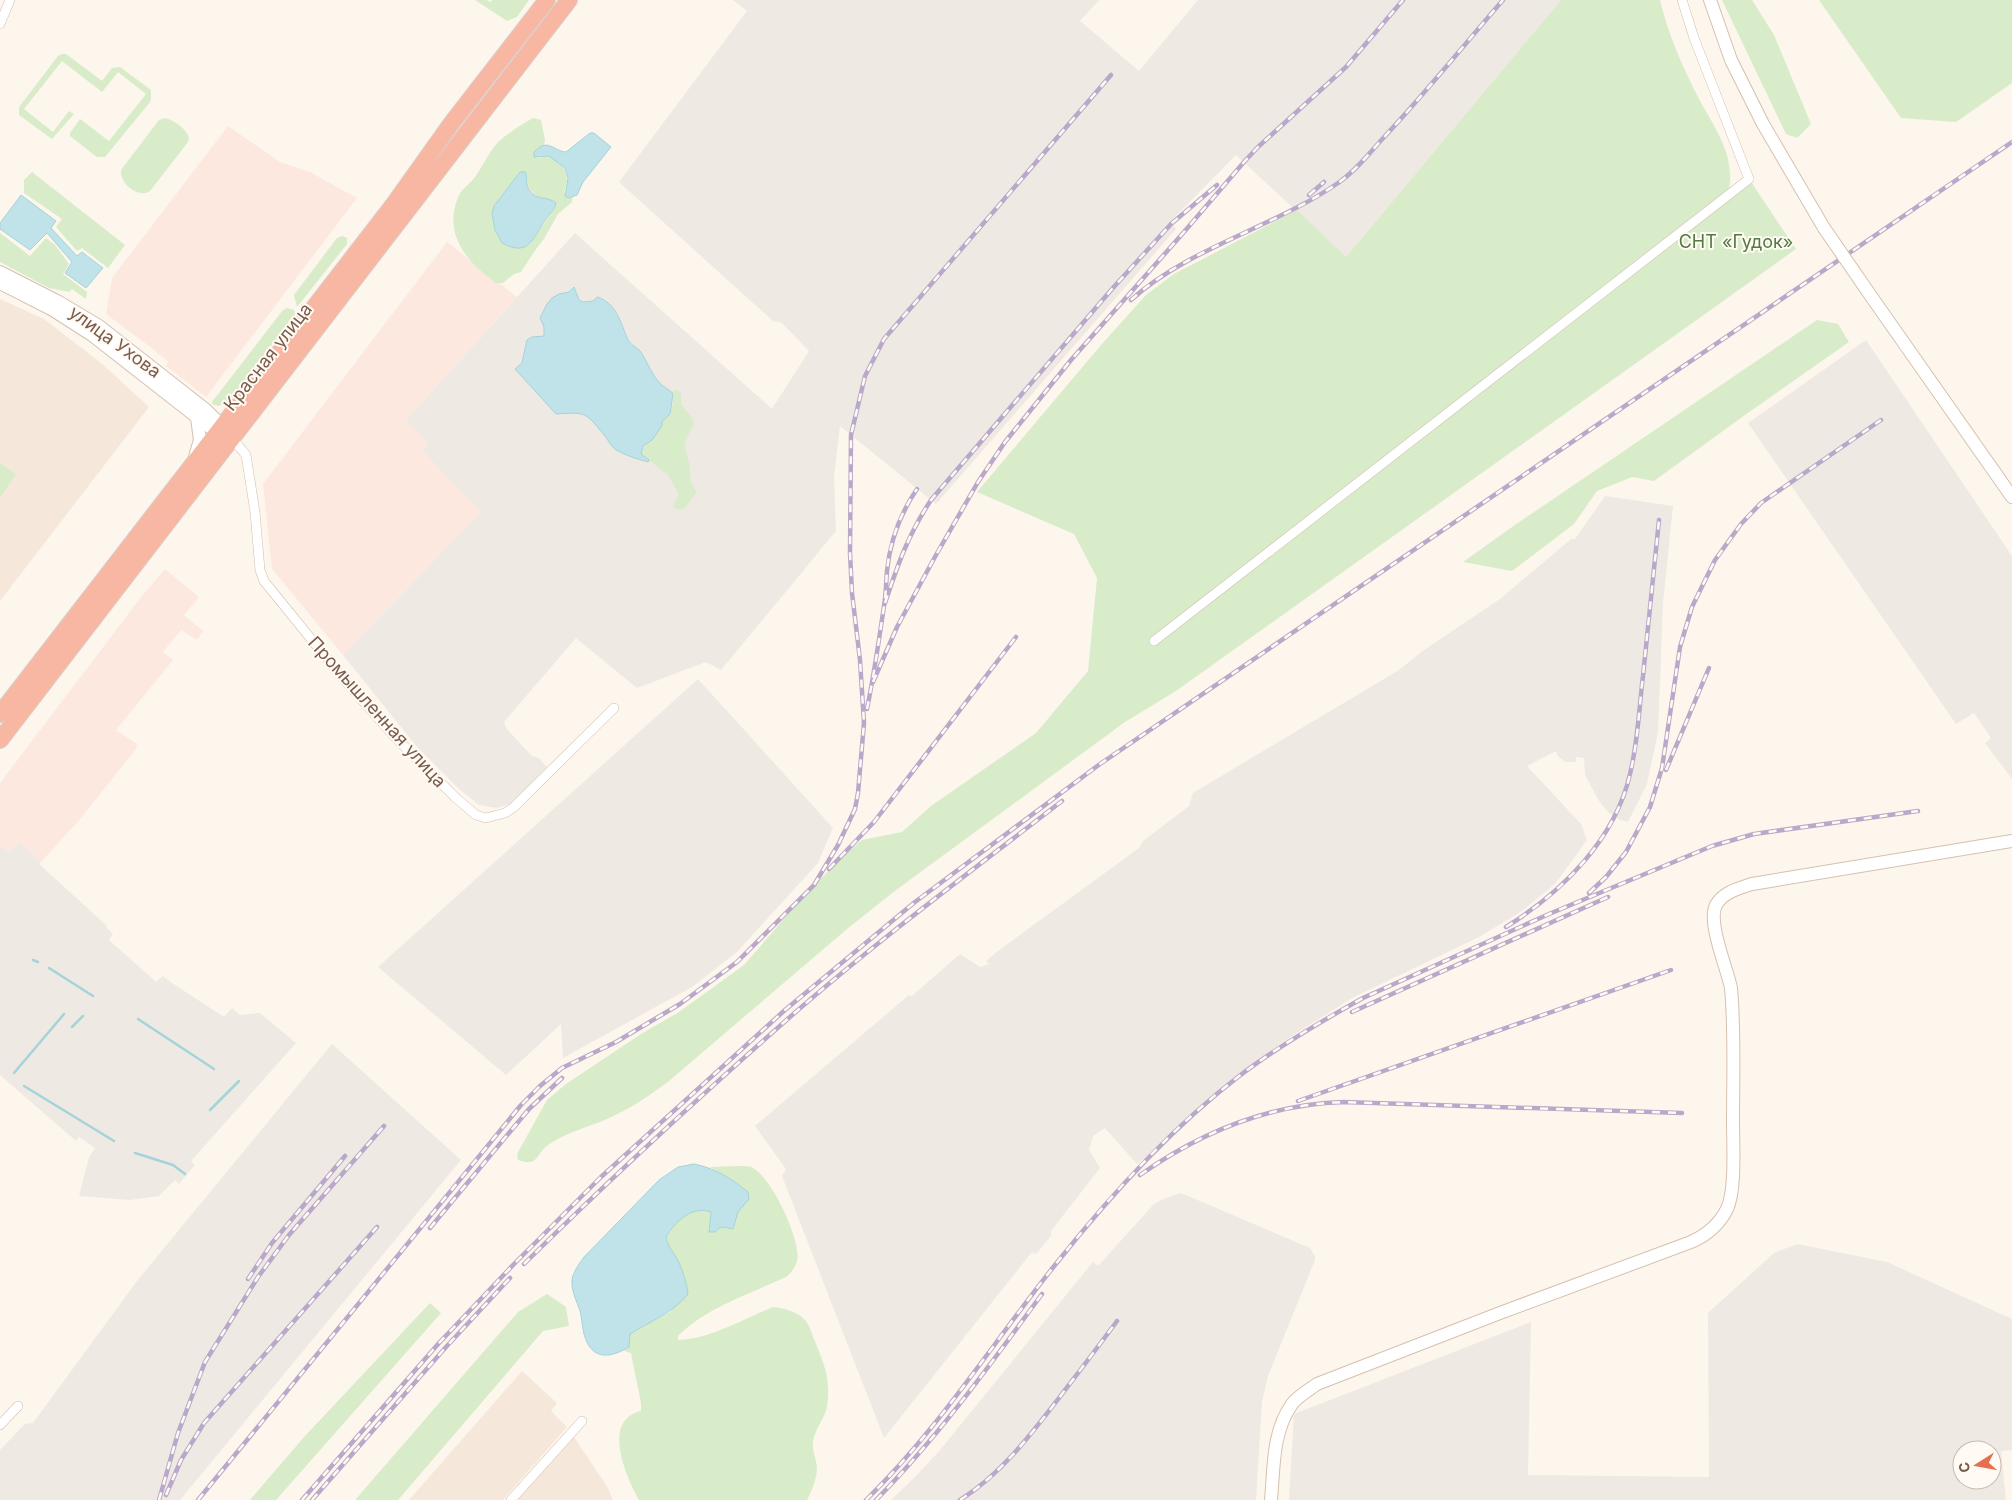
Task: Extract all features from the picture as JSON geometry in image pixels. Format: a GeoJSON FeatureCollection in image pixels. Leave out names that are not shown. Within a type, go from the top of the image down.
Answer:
{"type":"FeatureCollection","features":[{"type":"Feature","properties":{"kind":"highway","name":"Красная улица"},"geometry":{"type":"LineString","coordinates":[[0,714],[192,464],[223,432],[239,403],[394,204],[451,124],[547,0]]}},
{"type":"Feature","properties":{"kind":"highway","name":"Красная улица"},"geometry":{"type":"LineString","coordinates":[[0,740],[223,432],[568,0]]}},
{"type":"Feature","properties":{"kind":"street"},"geometry":{"type":"LineString","coordinates":[[0,24],[10,0]]}},
{"type":"Feature","properties":{"kind":"street"},"geometry":{"type":"LineString","coordinates":[[1154,641],[1750,179],[1694,38],[1682,0]]}},
{"type":"Feature","properties":{"kind":"street"},"geometry":{"type":"LineString","coordinates":[[1710,0],[1732,60],[1763,124],[1824,228],[2012,497]]}},
{"type":"Feature","properties":{"kind":"street","name":"улица Ухова"},"geometry":{"type":"LineString","coordinates":[[0,272],[99,326],[223,432]]}},
{"type":"Feature","properties":{"kind":"street","name":"улица Ухова"},"geometry":{"type":"LineString","coordinates":[[0,283],[53,310],[92,335],[202,414]]}},
{"type":"Feature","properties":{"kind":"street"},"geometry":{"type":"LineString","coordinates":[[192,464],[199,446],[202,414],[221,411],[239,403]]}},
{"type":"Feature","properties":{"kind":"street","name":"Промышленная улица"},"geometry":{"type":"LineString","coordinates":[[223,432],[246,455],[255,512],[260,570],[264,581],[346,682],[394,736],[440,784],[476,815],[486,818],[505,813],[514,808],[614,708]]}},
{"type":"Feature","properties":{"kind":"street"},"geometry":{"type":"LineString","coordinates":[[1271,1500],[1276,1441],[1283,1421],[1293,1403],[1317,1384],[1691,1242],[1709,1233],[1717,1224],[1728,1208],[1731,1195],[1733,1143],[1731,988],[1728,970],[1717,939],[1713,916],[1716,905],[1721,898],[1752,884],[2012,841]]}},
{"type":"Feature","properties":{"kind":"street"},"geometry":{"type":"LineString","coordinates":[[0,1425],[18,1406]]}},
{"type":"Feature","properties":{"kind":"street"},"geometry":{"type":"LineString","coordinates":[[511,1500],[582,1421]]}},
{"type":"Feature","properties":{"kind":"shaded area"},"geometry":{"type":"Polygon","coordinates":[[[733,0],[1099,0],[1080,21],[1139,71],[1198,0],[1561,0],[1346,257],[1236,155],[1170,222],[1176,229],[936,504],[840,426],[834,477],[836,531],[721,670],[706,662],[637,688],[576,638],[504,722],[506,728],[532,756],[539,758],[548,769],[510,804],[497,808],[479,805],[458,788],[418,748],[343,655],[481,512],[422,451],[428,443],[405,421],[575,233],[772,409],[809,351],[782,323],[773,321],[619,182],[747,11],[733,0]]]}},
{"type":"Feature","properties":{"kind":"shaded area"},"geometry":{"type":"Polygon","coordinates":[[[228,126],[280,162],[310,172],[357,198],[206,397],[166,366],[169,362],[106,314],[112,278],[228,126]]]}},
{"type":"Feature","properties":{"kind":"shaded area"},"geometry":{"type":"Polygon","coordinates":[[[447,242],[517,297],[405,421],[428,443],[422,451],[481,512],[343,655],[272,569],[263,484],[447,242]]]}},
{"type":"Feature","properties":{"kind":"shaded area"},"geometry":{"type":"Polygon","coordinates":[[[0,299],[44,319],[101,363],[149,407],[0,601],[0,299]]]}},
{"type":"Feature","properties":{"kind":"shaded area"},"geometry":{"type":"Polygon","coordinates":[[[1866,340],[2012,556],[2012,779],[1985,743],[1991,738],[1974,713],[1956,724],[1748,423],[1866,340]]]}},
{"type":"Feature","properties":{"kind":"shaded area"},"geometry":{"type":"Polygon","coordinates":[[[1605,496],[1673,506],[1663,603],[1658,732],[1647,784],[1628,822],[1618,819],[1609,813],[1599,801],[1585,775],[1584,758],[1576,757],[1576,762],[1565,762],[1558,756],[1556,751],[1527,766],[1581,824],[1587,840],[1555,884],[1522,911],[1479,937],[1354,997],[1292,1036],[1254,1063],[1137,1164],[1105,1128],[1093,1136],[1089,1150],[1100,1168],[1051,1231],[1051,1236],[1036,1254],[1032,1252],[884,1438],[782,1176],[786,1169],[755,1126],[960,954],[980,967],[989,964],[986,961],[998,951],[1139,848],[1143,841],[1189,806],[1193,793],[1399,670],[1424,650],[1500,599],[1571,539],[1575,539],[1605,496]]]}},
{"type":"Feature","properties":{"kind":"shaded area"},"geometry":{"type":"Polygon","coordinates":[[[165,569],[199,597],[184,615],[203,631],[197,640],[181,630],[163,652],[173,660],[116,730],[137,744],[136,749],[81,818],[41,862],[19,842],[10,852],[0,845],[0,783],[142,596],[165,569]]]}},
{"type":"Feature","properties":{"kind":"shaded area"},"geometry":{"type":"Polygon","coordinates":[[[698,679],[833,828],[818,863],[737,952],[692,987],[563,1058],[561,1024],[506,1075],[378,967],[698,679]]]}},
{"type":"Feature","properties":{"kind":"shaded area"},"geometry":{"type":"Polygon","coordinates":[[[19,842],[41,862],[39,864],[107,926],[113,934],[109,940],[156,982],[163,976],[224,1017],[232,1008],[240,1015],[260,1013],[296,1043],[191,1161],[195,1165],[179,1184],[175,1180],[159,1196],[130,1200],[79,1196],[89,1157],[95,1148],[79,1137],[76,1141],[0,1075],[0,845],[10,852],[19,842]]]}},
{"type":"Feature","properties":{"kind":"shaded area"},"geometry":{"type":"Polygon","coordinates":[[[332,1044],[461,1160],[180,1500],[0,1500],[0,1450],[25,1424],[33,1423],[137,1281],[332,1044]]]}},
{"type":"Feature","properties":{"kind":"shaded area"},"geometry":{"type":"Polygon","coordinates":[[[1181,1193],[1310,1248],[1315,1256],[1268,1376],[1262,1402],[1256,1500],[891,1500],[940,1450],[1093,1262],[1098,1266],[1154,1204],[1181,1193]]]}},
{"type":"Feature","properties":{"kind":"shaded area"},"geometry":{"type":"Polygon","coordinates":[[[1797,1244],[1887,1262],[2012,1319],[2012,1450],[2002,1451],[2002,1440],[1952,1440],[1952,1490],[2002,1490],[2002,1461],[2006,1500],[1289,1500],[1294,1414],[1531,1322],[1528,1475],[1709,1477],[1708,1313],[1774,1253],[1797,1244]]]}},
{"type":"Feature","properties":{"kind":"shaded area"},"geometry":{"type":"Polygon","coordinates":[[[522,1371],[557,1403],[551,1411],[567,1427],[503,1500],[409,1500],[522,1371]]]}},
{"type":"Feature","properties":{"kind":"shaded area"},"geometry":{"type":"Polygon","coordinates":[[[574,1437],[608,1488],[613,1500],[518,1500],[574,1437]]]}},
{"type":"Feature","properties":{"kind":"green space"},"geometry":{"type":"Polygon","coordinates":[[[475,0],[487,0],[490,2],[492,0],[529,0],[517,17],[507,21],[475,0]]]}},
{"type":"Feature","properties":{"kind":"green space","name":"СНТ «Гудок»"},"geometry":{"type":"Polygon","coordinates":[[[1561,0],[1660,0],[1666,23],[1679,56],[1726,152],[1730,180],[1728,195],[1749,179],[1796,249],[1176,691],[1125,722],[896,890],[654,1092],[615,1115],[558,1139],[546,1147],[534,1161],[525,1162],[518,1160],[517,1154],[547,1100],[566,1084],[641,1034],[679,1012],[744,965],[810,889],[862,840],[902,832],[931,806],[1036,733],[1088,671],[1097,578],[1074,534],[977,492],[1101,345],[1146,295],[1174,274],[1297,210],[1346,257],[1561,0]]]}},
{"type":"Feature","properties":{"kind":"green space"},"geometry":{"type":"Polygon","coordinates":[[[1722,0],[1752,0],[1774,35],[1811,124],[1797,138],[1786,134],[1722,0]]]}},
{"type":"Feature","properties":{"kind":"green space"},"geometry":{"type":"Polygon","coordinates":[[[1819,0],[2012,0],[2012,83],[1956,122],[1901,118],[1819,0]]]}},
{"type":"Feature","properties":{"kind":"green space"},"geometry":{"type":"Polygon","coordinates":[[[66,54],[102,81],[112,68],[120,67],[151,90],[150,102],[105,157],[97,157],[70,136],[70,133],[80,119],[109,141],[146,94],[118,72],[102,92],[62,61],[24,109],[53,132],[69,111],[74,114],[52,139],[19,115],[19,107],[58,56],[66,54]]]}},
{"type":"Feature","properties":{"kind":"green space"},"geometry":{"type":"Polygon","coordinates":[[[165,118],[182,128],[189,137],[188,142],[150,191],[140,193],[126,184],[121,175],[121,170],[159,120],[165,118]]]}},
{"type":"Feature","properties":{"kind":"green space"},"geometry":{"type":"Polygon","coordinates":[[[533,118],[541,120],[545,140],[544,145],[537,148],[537,158],[549,156],[563,167],[567,176],[564,192],[569,198],[573,198],[571,203],[558,214],[544,239],[521,272],[514,274],[503,283],[496,283],[467,257],[456,235],[454,211],[459,194],[475,177],[498,142],[533,118]],[[520,172],[494,206],[495,230],[502,243],[529,245],[555,208],[531,191],[526,182],[527,177],[520,172]]]}},
{"type":"Feature","properties":{"kind":"green space"},"geometry":{"type":"Polygon","coordinates":[[[32,172],[125,245],[108,268],[82,248],[77,251],[56,227],[62,219],[24,193],[24,180],[32,172]]]}},
{"type":"Feature","properties":{"kind":"green space"},"geometry":{"type":"Polygon","coordinates":[[[0,233],[30,256],[46,238],[55,245],[69,264],[63,274],[87,292],[86,299],[72,289],[69,292],[49,288],[0,262],[0,233]]]}},
{"type":"Feature","properties":{"kind":"green space"},"geometry":{"type":"Polygon","coordinates":[[[342,236],[347,238],[347,244],[297,307],[294,295],[337,238],[342,236]]]}},
{"type":"Feature","properties":{"kind":"green space"},"geometry":{"type":"Polygon","coordinates":[[[287,308],[294,310],[295,314],[228,402],[218,406],[212,404],[283,310],[287,308]]]}},
{"type":"Feature","properties":{"kind":"green space"},"geometry":{"type":"Polygon","coordinates":[[[1817,320],[1838,324],[1849,342],[1654,481],[1632,477],[1597,491],[1574,524],[1512,571],[1463,562],[1512,527],[1817,320]]]}},
{"type":"Feature","properties":{"kind":"green space"},"geometry":{"type":"Polygon","coordinates":[[[677,390],[681,393],[681,404],[693,419],[694,425],[686,439],[685,448],[691,483],[697,492],[683,510],[674,508],[679,494],[668,475],[641,454],[644,447],[655,436],[672,408],[674,400],[671,391],[677,390]]]}},
{"type":"Feature","properties":{"kind":"green space"},"geometry":{"type":"Polygon","coordinates":[[[0,463],[16,474],[0,498],[0,463]]]}},
{"type":"Feature","properties":{"kind":"green space"},"geometry":{"type":"Polygon","coordinates":[[[710,1167],[751,1167],[759,1173],[776,1195],[795,1239],[796,1264],[786,1277],[729,1302],[702,1317],[678,1336],[678,1340],[703,1336],[727,1328],[773,1307],[789,1310],[804,1319],[808,1324],[824,1364],[828,1388],[826,1411],[813,1441],[817,1467],[815,1480],[807,1500],[639,1500],[628,1478],[620,1450],[619,1437],[622,1425],[629,1416],[641,1411],[631,1353],[624,1351],[629,1347],[630,1334],[670,1312],[687,1287],[677,1260],[668,1247],[666,1237],[678,1221],[686,1215],[702,1209],[711,1212],[709,1227],[716,1227],[732,1219],[749,1199],[738,1184],[710,1167]]]}},
{"type":"Feature","properties":{"kind":"green space"},"geometry":{"type":"Polygon","coordinates":[[[547,1294],[566,1307],[569,1326],[543,1331],[398,1500],[355,1500],[518,1312],[547,1294]]]}},
{"type":"Feature","properties":{"kind":"green space"},"geometry":{"type":"Polygon","coordinates":[[[430,1303],[441,1313],[276,1500],[250,1500],[305,1436],[430,1303]]]}},
{"type":"Feature","properties":{"kind":"water"},"geometry":{"type":"Polygon","coordinates":[[[590,133],[594,133],[611,147],[583,182],[577,195],[569,198],[565,196],[568,178],[565,168],[549,156],[534,157],[534,152],[547,145],[566,152],[590,133]]]}},
{"type":"Feature","properties":{"kind":"water"},"geometry":{"type":"Polygon","coordinates":[[[520,172],[525,172],[527,186],[534,195],[556,203],[530,243],[525,247],[519,248],[502,243],[495,230],[492,213],[494,206],[520,172]]]}},
{"type":"Feature","properties":{"kind":"water"},"geometry":{"type":"Polygon","coordinates":[[[21,195],[56,221],[51,228],[77,256],[82,252],[103,268],[86,288],[65,273],[72,262],[47,233],[30,250],[0,229],[0,223],[21,195]]]}},
{"type":"Feature","properties":{"kind":"water"},"geometry":{"type":"Polygon","coordinates":[[[574,287],[579,300],[583,302],[593,301],[597,297],[604,300],[614,309],[629,342],[640,351],[660,383],[673,394],[670,414],[662,422],[662,426],[652,440],[643,446],[641,454],[649,460],[648,462],[626,455],[615,449],[585,415],[574,413],[556,414],[515,369],[522,363],[527,340],[532,337],[544,336],[544,327],[540,318],[547,304],[552,298],[569,292],[574,287]]]}},
{"type":"Feature","properties":{"kind":"water"},"geometry":{"type":"Polygon","coordinates":[[[694,1164],[709,1168],[729,1178],[748,1192],[749,1199],[738,1212],[733,1229],[721,1227],[715,1232],[709,1232],[711,1212],[704,1210],[685,1216],[674,1226],[666,1237],[681,1266],[688,1294],[669,1312],[630,1334],[629,1347],[615,1354],[602,1355],[596,1353],[587,1343],[580,1311],[574,1296],[572,1278],[575,1271],[584,1257],[659,1180],[678,1167],[694,1164]]]}},
{"type":"Feature","properties":{"kind":"waterway"},"geometry":{"type":"LineString","coordinates":[[33,960],[38,962]]}},
{"type":"Feature","properties":{"kind":"waterway"},"geometry":{"type":"LineString","coordinates":[[49,968],[93,996]]}},
{"type":"Feature","properties":{"kind":"waterway"},"geometry":{"type":"LineString","coordinates":[[14,1073],[64,1014]]}},
{"type":"Feature","properties":{"kind":"waterway"},"geometry":{"type":"LineString","coordinates":[[72,1027],[83,1016]]}},
{"type":"Feature","properties":{"kind":"waterway"},"geometry":{"type":"LineString","coordinates":[[138,1019],[214,1069]]}},
{"type":"Feature","properties":{"kind":"waterway"},"geometry":{"type":"LineString","coordinates":[[210,1110],[239,1081]]}},
{"type":"Feature","properties":{"kind":"waterway"},"geometry":{"type":"LineString","coordinates":[[24,1086],[114,1141]]}},
{"type":"Feature","properties":{"kind":"waterway"},"geometry":{"type":"LineString","coordinates":[[135,1153],[173,1165],[185,1174]]}},
{"type":"Feature","properties":{"kind":"railway"},"geometry":{"type":"LineString","coordinates":[[873,682],[897,627],[936,555],[978,482],[1005,442],[1071,360],[1244,162],[1346,67],[1403,0]]}},
{"type":"Feature","properties":{"kind":"railway"},"geometry":{"type":"LineString","coordinates":[[1131,300],[1179,266],[1287,213],[1345,178],[1364,160],[1416,102],[1503,0]]}},
{"type":"Feature","properties":{"kind":"railway"},"geometry":{"type":"LineString","coordinates":[[198,1500],[521,1105],[540,1086],[562,1068],[616,1042],[680,1004],[737,962],[814,885],[838,845],[855,809],[858,793],[864,723],[850,553],[851,435],[865,376],[884,339],[1111,75]]}},
{"type":"Feature","properties":{"kind":"railway"},"geometry":{"type":"LineString","coordinates":[[302,1500],[439,1343],[601,1177],[785,1010],[915,902],[1100,764],[2012,142]]}},
{"type":"Feature","properties":{"kind":"railway"},"geometry":{"type":"LineString","coordinates":[[1309,195],[1324,182]]}},
{"type":"Feature","properties":{"kind":"railway"},"geometry":{"type":"LineString","coordinates":[[885,603],[904,550],[931,500],[1112,289],[1171,224],[1217,185]]}},
{"type":"Feature","properties":{"kind":"railway"},"geometry":{"type":"LineString","coordinates":[[1589,893],[1606,877],[1626,852],[1650,807],[1662,768],[1680,647],[1692,607],[1715,560],[1741,524],[1761,503],[1881,420]]}},
{"type":"Feature","properties":{"kind":"railway"},"geometry":{"type":"LineString","coordinates":[[867,709],[893,538],[901,518],[917,489]]}},
{"type":"Feature","properties":{"kind":"railway"},"geometry":{"type":"LineString","coordinates":[[1506,927],[1547,898],[1566,881],[1599,842],[1623,798],[1633,762],[1637,737],[1659,520]]}},
{"type":"Feature","properties":{"kind":"railway"},"geometry":{"type":"LineString","coordinates":[[829,869],[874,822],[1016,637]]}},
{"type":"Feature","properties":{"kind":"railway"},"geometry":{"type":"LineString","coordinates":[[1666,770],[1709,668]]}},
{"type":"Feature","properties":{"kind":"railway"},"geometry":{"type":"LineString","coordinates":[[524,1264],[655,1139],[790,1017],[890,934],[1062,801]]}},
{"type":"Feature","properties":{"kind":"railway"},"geometry":{"type":"LineString","coordinates":[[866,1500],[941,1416],[1055,1265],[1118,1190],[1188,1119],[1238,1077],[1283,1045],[1363,998],[1549,914],[1712,846],[1754,834],[1918,811]]}},
{"type":"Feature","properties":{"kind":"railway"},"geometry":{"type":"LineString","coordinates":[[1352,1012],[1608,897]]}},
{"type":"Feature","properties":{"kind":"railway"},"geometry":{"type":"LineString","coordinates":[[1298,1101],[1671,970]]}},
{"type":"Feature","properties":{"kind":"railway"},"geometry":{"type":"LineString","coordinates":[[430,1228],[529,1109],[562,1078]]}},
{"type":"Feature","properties":{"kind":"railway"},"geometry":{"type":"LineString","coordinates":[[1140,1175],[1187,1146],[1237,1123],[1289,1108],[1316,1104],[1344,1102],[1682,1113]]}},
{"type":"Feature","properties":{"kind":"railway"},"geometry":{"type":"LineString","coordinates":[[159,1500],[178,1433],[205,1362],[258,1277],[289,1235],[384,1126]]}},
{"type":"Feature","properties":{"kind":"railway"},"geometry":{"type":"LineString","coordinates":[[248,1279],[272,1243],[345,1156]]}},
{"type":"Feature","properties":{"kind":"railway"},"geometry":{"type":"LineString","coordinates":[[166,1495],[181,1460],[204,1423],[377,1227]]}},
{"type":"Feature","properties":{"kind":"railway"},"geometry":{"type":"LineString","coordinates":[[312,1500],[446,1347],[510,1278]]}},
{"type":"Feature","properties":{"kind":"railway"},"geometry":{"type":"LineString","coordinates":[[876,1500],[942,1426],[1042,1294]]}},
{"type":"Feature","properties":{"kind":"railway"},"geometry":{"type":"LineString","coordinates":[[960,1500],[989,1479],[1014,1454],[1048,1413],[1117,1321]]}}]}
